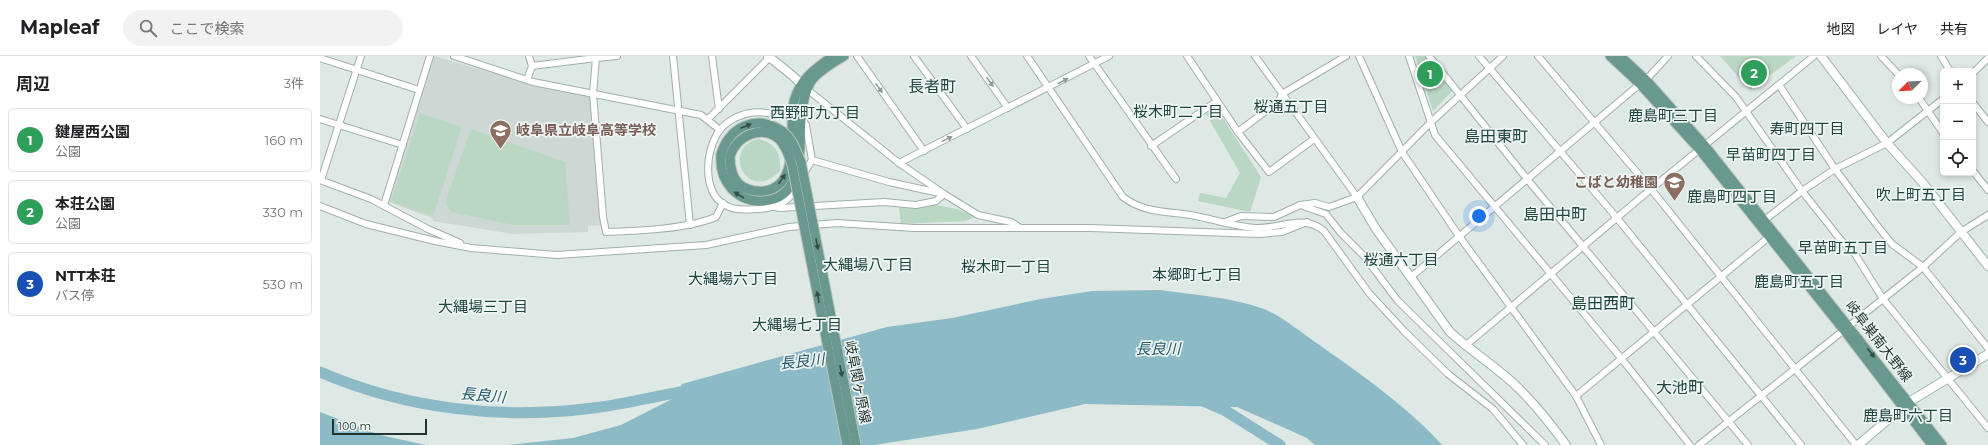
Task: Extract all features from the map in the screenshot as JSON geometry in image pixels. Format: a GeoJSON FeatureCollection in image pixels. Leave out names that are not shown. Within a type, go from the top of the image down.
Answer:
{"type":"FeatureCollection","features":[{"type":"Feature","properties":{"kind":"main road"},"geometry":{"type":"LineString","coordinates":[[726,155],[721,163],[724,179],[732,190],[740,196],[762,202],[779,196],[790,187],[796,174],[800,157],[797,114],[804,87],[812,70],[833,56]]}},
{"type":"Feature","properties":{"kind":"main road"},"geometry":{"type":"LineString","coordinates":[[804,87],[816,76],[844,56]]}},
{"type":"Feature","properties":{"kind":"main road","name":"岐阜巣南大野線"},"geometry":{"type":"LineString","coordinates":[[1610,56],[1643,82]]}},
{"type":"Feature","properties":{"kind":"main road","name":"岐阜巣南大野線"},"geometry":{"type":"LineString","coordinates":[[1620,56],[1702,148],[1906,405],[1942,445]]}},
{"type":"Feature","properties":{"kind":"main road","name":"岐阜関ヶ原線"},"geometry":{"type":"LineString","coordinates":[[726,155],[724,146],[732,135],[740,128],[757,123],[765,124],[783,132],[791,141],[796,150],[801,162],[856,445]]}},
{"type":"Feature","properties":{"kind":"main road","name":"岐阜関ヶ原線"},"geometry":{"type":"LineString","coordinates":[[726,155],[740,140],[749,135],[762,133],[778,139],[788,154],[792,165],[847,445]]}},
{"type":"Feature","properties":{"kind":"main road","name":"岐阜巣南大野線"},"geometry":{"type":"LineString","coordinates":[[1762,222],[1769,237],[1846,328]]}},
{"type":"Feature","properties":{"kind":"main road","name":"岐阜巣南大野線"},"geometry":{"type":"LineString","coordinates":[[1906,405],[1932,445]]}},
{"type":"Feature","properties":{"kind":"street"},"geometry":{"type":"LineString","coordinates":[[361,56],[321,180],[384,205],[428,230],[471,248]]}},
{"type":"Feature","properties":{"kind":"street"},"geometry":{"type":"LineString","coordinates":[[384,205],[430,56]]}},
{"type":"Feature","properties":{"kind":"street"},"geometry":{"type":"LineString","coordinates":[[454,56],[472,59],[527,80],[701,115],[720,130]]}},
{"type":"Feature","properties":{"kind":"street"},"geometry":{"type":"LineString","coordinates":[[527,80],[532,66],[529,56]]}},
{"type":"Feature","properties":{"kind":"street"},"geometry":{"type":"LineString","coordinates":[[532,66],[561,59],[617,56]]}},
{"type":"Feature","properties":{"kind":"street"},"geometry":{"type":"LineString","coordinates":[[673,56],[690,225]]}},
{"type":"Feature","properties":{"kind":"street"},"geometry":{"type":"LineString","coordinates":[[712,56],[719,109]]}},
{"type":"Feature","properties":{"kind":"street"},"geometry":{"type":"LineString","coordinates":[[857,56],[924,151]]}},
{"type":"Feature","properties":{"kind":"street"},"geometry":{"type":"LineString","coordinates":[[914,56],[967,129]]}},
{"type":"Feature","properties":{"kind":"street"},"geometry":{"type":"LineString","coordinates":[[971,56],[1008,108]]}},
{"type":"Feature","properties":{"kind":"street"},"geometry":{"type":"LineString","coordinates":[[1027,56],[1123,197],[1132,204],[1149,211],[1191,215],[1257,228],[1307,222],[1312,223],[1324,231],[1365,288],[1405,332],[1448,374],[1493,409],[1523,445]]}},
{"type":"Feature","properties":{"kind":"street"},"geometry":{"type":"LineString","coordinates":[[1089,56],[1151,146],[1176,179]]}},
{"type":"Feature","properties":{"kind":"street"},"geometry":{"type":"LineString","coordinates":[[899,163],[1049,88],[1109,56]]}},
{"type":"Feature","properties":{"kind":"street"},"geometry":{"type":"LineString","coordinates":[[1187,56],[1238,132],[1269,172],[1314,139]]}},
{"type":"Feature","properties":{"kind":"street"},"geometry":{"type":"LineString","coordinates":[[1255,56],[1357,197],[1376,229],[1450,332],[1465,346],[1512,382],[1535,405],[1566,445]]}},
{"type":"Feature","properties":{"kind":"street"},"geometry":{"type":"LineString","coordinates":[[1238,132],[1279,101],[1282,94],[1346,56]]}},
{"type":"Feature","properties":{"kind":"street"},"geometry":{"type":"LineString","coordinates":[[1359,56],[1402,152],[1459,236],[1512,306],[1576,396],[1601,445]]}},
{"type":"Feature","properties":{"kind":"street"},"geometry":{"type":"LineString","coordinates":[[1409,56],[1435,135],[1621,358],[1690,445]]}},
{"type":"Feature","properties":{"kind":"street"},"geometry":{"type":"LineString","coordinates":[[1429,56],[1527,179],[1748,445]]}},
{"type":"Feature","properties":{"kind":"street"},"geometry":{"type":"LineString","coordinates":[[1479,56],[1561,150],[1801,445]]}},
{"type":"Feature","properties":{"kind":"street"},"geometry":{"type":"LineString","coordinates":[[1225,222],[1241,216],[1274,217],[1300,205],[1315,203],[1328,208],[1357,197],[1431,122],[1503,56]]}},
{"type":"Feature","properties":{"kind":"street"},"geometry":{"type":"LineString","coordinates":[[1538,56],[1651,189],[1857,445],[1906,405],[1947,378],[1988,354]]}},
{"type":"Feature","properties":{"kind":"street"},"geometry":{"type":"LineString","coordinates":[[1411,277],[1643,82],[1668,56]]}},
{"type":"Feature","properties":{"kind":"street"},"geometry":{"type":"LineString","coordinates":[[1696,56],[1736,97],[1747,111],[1802,191],[1840,239],[1855,254],[1883,299],[1988,428]]}},
{"type":"Feature","properties":{"kind":"street"},"geometry":{"type":"LineString","coordinates":[[1465,346],[1651,189],[1814,56]]}},
{"type":"Feature","properties":{"kind":"street"},"geometry":{"type":"LineString","coordinates":[[1821,56],[1887,143],[1923,183],[1988,266]]}},
{"type":"Feature","properties":{"kind":"street"},"geometry":{"type":"LineString","coordinates":[[1881,56],[1892,68]]}},
{"type":"Feature","properties":{"kind":"street"},"geometry":{"type":"LineString","coordinates":[[1941,56],[1948,68]]}},
{"type":"Feature","properties":{"kind":"street"},"geometry":{"type":"LineString","coordinates":[[596,57],[593,94],[603,217],[606,232],[690,225],[716,217],[723,203]]}},
{"type":"Feature","properties":{"kind":"street"},"geometry":{"type":"LineString","coordinates":[[708,119],[769,57],[899,163],[944,194],[978,214],[1011,222],[1020,227]]}},
{"type":"Feature","properties":{"kind":"street"},"geometry":{"type":"LineString","coordinates":[[320,58],[420,90]]}},
{"type":"Feature","properties":{"kind":"street"},"geometry":{"type":"LineString","coordinates":[[1976,71],[1988,58]]}},
{"type":"Feature","properties":{"kind":"street"},"geometry":{"type":"LineString","coordinates":[[1779,85],[1835,169],[1892,244],[1923,267],[1988,348]]}},
{"type":"Feature","properties":{"kind":"street"},"geometry":{"type":"LineString","coordinates":[[1762,222],[1802,191],[1835,169],[1887,143],[1940,100]]}},
{"type":"Feature","properties":{"kind":"street"},"geometry":{"type":"LineString","coordinates":[[1151,146],[1217,101]]}},
{"type":"Feature","properties":{"kind":"street"},"geometry":{"type":"LineString","coordinates":[[1923,104],[1940,129]]}},
{"type":"Feature","properties":{"kind":"street"},"geometry":{"type":"LineString","coordinates":[[1974,104],[1988,122]]}},
{"type":"Feature","properties":{"kind":"street"},"geometry":{"type":"LineString","coordinates":[[775,207],[784,203],[794,192],[812,160],[806,125],[797,114],[786,116],[766,111],[749,113],[730,121],[720,130],[716,135],[707,164],[710,186],[714,196],[723,203],[736,209],[884,202],[916,205],[936,201],[944,194]]}},
{"type":"Feature","properties":{"kind":"street"},"geometry":{"type":"LineString","coordinates":[[320,119],[402,145]]}},
{"type":"Feature","properties":{"kind":"street"},"geometry":{"type":"LineString","coordinates":[[812,160],[888,182],[944,194]]}},
{"type":"Feature","properties":{"kind":"street"},"geometry":{"type":"LineString","coordinates":[[1976,175],[1988,190]]}},
{"type":"Feature","properties":{"kind":"street"},"geometry":{"type":"LineString","coordinates":[[1300,205],[1326,214],[1340,232],[1364,256],[1398,300],[1545,445]]}},
{"type":"Feature","properties":{"kind":"street"},"geometry":{"type":"LineString","coordinates":[[320,206],[366,224],[471,248],[557,255],[706,245],[789,227],[837,223],[914,228],[1020,227],[1259,234],[1282,232],[1307,222]]}},
{"type":"Feature","properties":{"kind":"street"},"geometry":{"type":"LineString","coordinates":[[1699,445],[1923,267],[1961,232],[1988,215]]}},
{"type":"Feature","properties":{"kind":"street"},"geometry":{"type":"LineString","coordinates":[[1576,396],[1769,237]]}},
{"type":"Feature","properties":{"kind":"shaded area","name":"岐阜県立岐阜高等学校"},"geometry":{"type":"Polygon","coordinates":[[[434,56],[532,85],[589,96],[592,98],[603,225],[588,226],[588,232],[513,234],[433,221],[432,218],[389,202],[434,56]]]}},
{"type":"Feature","properties":{"kind":"green space"},"geometry":{"type":"Polygon","coordinates":[[[1415,56],[1425,56],[1452,91],[1433,111],[1415,56]]]}},
{"type":"Feature","properties":{"kind":"green space"},"geometry":{"type":"Polygon","coordinates":[[[1720,56],[1796,56],[1750,90],[1720,56]]]}},
{"type":"Feature","properties":{"kind":"green space"},"geometry":{"type":"Polygon","coordinates":[[[1215,106],[1261,177],[1250,212],[1198,201],[1200,193],[1226,198],[1240,173],[1206,114],[1215,106]]]}},
{"type":"Feature","properties":{"kind":"green space"},"geometry":{"type":"Polygon","coordinates":[[[420,113],[462,127],[433,216],[391,202],[420,113]]]}},
{"type":"Feature","properties":{"kind":"green space"},"geometry":{"type":"Polygon","coordinates":[[[471,129],[565,162],[570,225],[513,225],[452,212],[446,205],[447,197],[471,129]]]}},
{"type":"Feature","properties":{"kind":"green space"},"geometry":{"type":"Polygon","coordinates":[[[759,139],[770,144],[777,150],[780,159],[780,171],[768,180],[757,181],[749,178],[742,171],[740,162],[741,152],[747,144],[759,139]]]}},
{"type":"Feature","properties":{"kind":"green space"},"geometry":{"type":"Polygon","coordinates":[[[930,204],[957,209],[975,217],[966,221],[901,224],[899,208],[930,204]]]}},
{"type":"Feature","properties":{"kind":"water","name":"長良川"},"geometry":{"type":"Polygon","coordinates":[[[1160,290],[1239,302],[1264,309],[1277,315],[1382,390],[1413,416],[1442,445],[1315,445],[1307,438],[1237,407],[1085,404],[977,429],[874,445],[507,445],[573,438],[621,425],[676,397],[682,384],[887,327],[952,318],[1041,299],[1092,291],[1160,290]]]}},
{"type":"Feature","properties":{"kind":"water"},"geometry":{"type":"Polygon","coordinates":[[[320,412],[380,435],[426,445],[320,445],[320,412]]]}},
{"type":"Feature","properties":{"kind":"waterway","name":"長良川"},"geometry":{"type":"LineString","coordinates":[[320,372],[353,385],[386,395],[420,403],[489,412],[524,413],[593,408],[692,390]]}},
{"type":"Feature","properties":{"kind":"waterway","name":"長良川"},"geometry":{"type":"LineString","coordinates":[[1203,401],[1226,411],[1280,445]]}},
{"type":"Feature","properties":{"kind":"place","name":"本荘公園"},"geometry":{"type":"Point","coordinates":[1754,73]}},
{"type":"Feature","properties":{"kind":"place","name":"鍵屋西公園"},"geometry":{"type":"Point","coordinates":[1430,74]}},
{"type":"Feature","properties":{"kind":"place","name":"岐阜県立岐阜高等学校"},"geometry":{"type":"Point","coordinates":[501,150]}},
{"type":"Feature","properties":{"kind":"place","name":"こばと幼稚園"},"geometry":{"type":"Point","coordinates":[1674,202]}},
{"type":"Feature","properties":{"kind":"place","name":"NTT本荘"},"geometry":{"type":"Point","coordinates":[1963,360]}},
{"type":"Feature","properties":{"kind":"district","name":"長者町"},"geometry":{"type":"Point","coordinates":[932,86]}},
{"type":"Feature","properties":{"kind":"district","name":"桜通五丁目"},"geometry":{"type":"Point","coordinates":[1291,106]}},
{"type":"Feature","properties":{"kind":"district","name":"桜木町二丁目"},"geometry":{"type":"Point","coordinates":[1178,111]}},
{"type":"Feature","properties":{"kind":"district","name":"西野町九丁目"},"geometry":{"type":"Point","coordinates":[815,112]}},
{"type":"Feature","properties":{"kind":"district","name":"鹿島町三丁目"},"geometry":{"type":"Point","coordinates":[1673,115]}},
{"type":"Feature","properties":{"kind":"district","name":"寿町四丁目"},"geometry":{"type":"Point","coordinates":[1807,128]}},
{"type":"Feature","properties":{"kind":"district","name":"島田東町"},"geometry":{"type":"Point","coordinates":[1496,136]}},
{"type":"Feature","properties":{"kind":"district","name":"早苗町四丁目"},"geometry":{"type":"Point","coordinates":[1771,154]}},
{"type":"Feature","properties":{"kind":"district","name":"吹上町五丁目"},"geometry":{"type":"Point","coordinates":[1921,194]}},
{"type":"Feature","properties":{"kind":"district","name":"鹿島町四丁目"},"geometry":{"type":"Point","coordinates":[1732,196]}},
{"type":"Feature","properties":{"kind":"district","name":"島田中町"},"geometry":{"type":"Point","coordinates":[1555,214]}},
{"type":"Feature","properties":{"kind":"district","name":"早苗町五丁目"},"geometry":{"type":"Point","coordinates":[1843,247]}},
{"type":"Feature","properties":{"kind":"district","name":"桜通六丁目"},"geometry":{"type":"Point","coordinates":[1401,259]}},
{"type":"Feature","properties":{"kind":"district","name":"大縄場八丁目"},"geometry":{"type":"Point","coordinates":[868,264]}},
{"type":"Feature","properties":{"kind":"district","name":"桜木町一丁目"},"geometry":{"type":"Point","coordinates":[1006,266]}},
{"type":"Feature","properties":{"kind":"district","name":"本郷町七丁目"},"geometry":{"type":"Point","coordinates":[1197,274]}},
{"type":"Feature","properties":{"kind":"district","name":"大縄場六丁目"},"geometry":{"type":"Point","coordinates":[733,278]}},
{"type":"Feature","properties":{"kind":"district","name":"鹿島町五丁目"},"geometry":{"type":"Point","coordinates":[1799,281]}},
{"type":"Feature","properties":{"kind":"district","name":"島田西町"},"geometry":{"type":"Point","coordinates":[1603,303]}},
{"type":"Feature","properties":{"kind":"district","name":"大縄場三丁目"},"geometry":{"type":"Point","coordinates":[483,306]}},
{"type":"Feature","properties":{"kind":"district","name":"大縄場七丁目"},"geometry":{"type":"Point","coordinates":[797,324]}},
{"type":"Feature","properties":{"kind":"district","name":"大池町"},"geometry":{"type":"Point","coordinates":[1680,387]}},
{"type":"Feature","properties":{"kind":"district","name":"鹿島町六丁目"},"geometry":{"type":"Point","coordinates":[1908,415]}}]}
